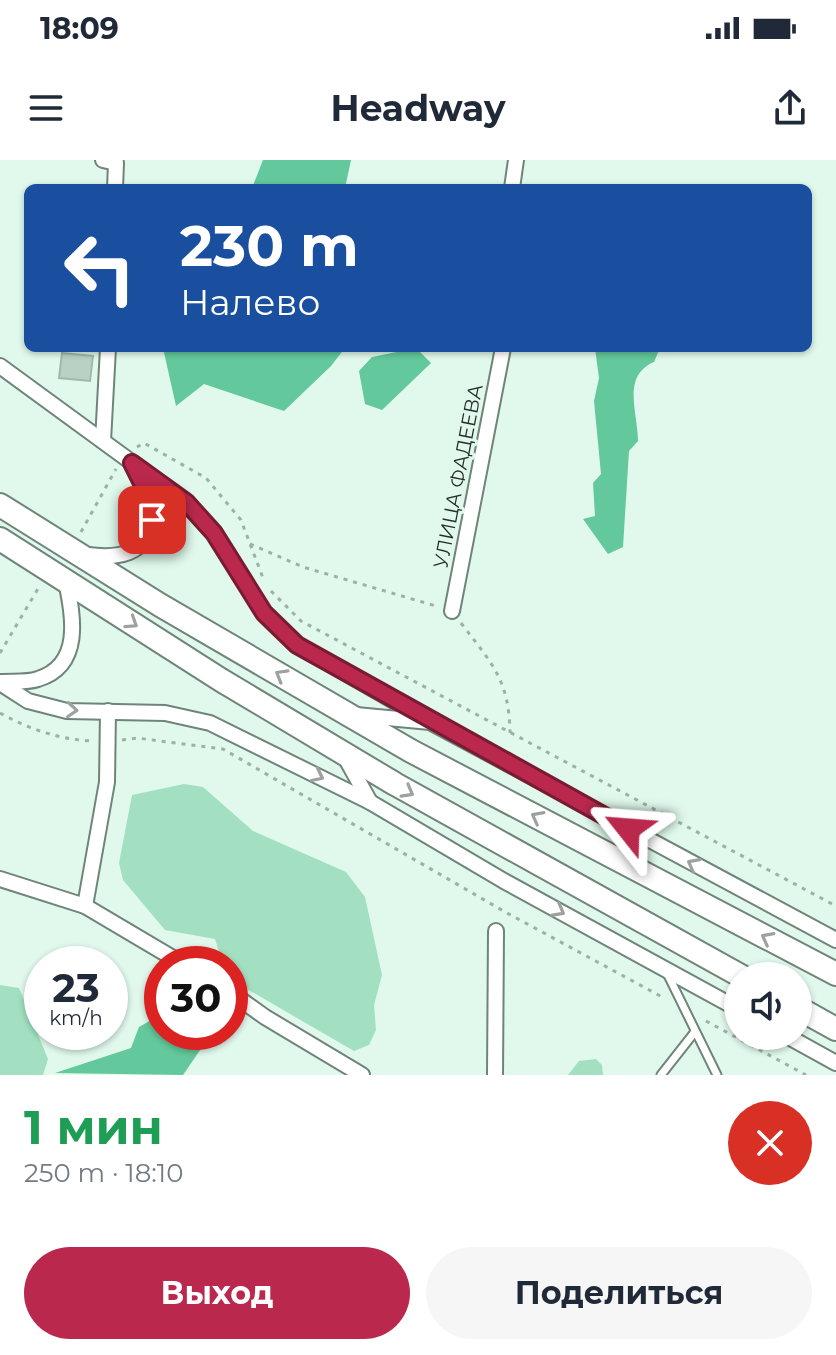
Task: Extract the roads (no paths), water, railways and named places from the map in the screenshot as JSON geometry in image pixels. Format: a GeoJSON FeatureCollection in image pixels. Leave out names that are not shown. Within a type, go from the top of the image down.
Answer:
{"type":"FeatureCollection","features":[{"type":"Feature","properties":{"kind":"main road"},"geometry":{"type":"LineString","coordinates":[[0,505],[79,543],[348,714],[836,974]]}},
{"type":"Feature","properties":{"kind":"main road"},"geometry":{"type":"LineString","coordinates":[[0,539],[221,680],[724,966]]}},
{"type":"Feature","properties":{"kind":"main road"},"geometry":{"type":"LineString","coordinates":[[812,1016],[836,1029]]}},
{"type":"Feature","properties":{"kind":"street"},"geometry":{"type":"LineString","coordinates":[[513,184],[516,160]]}},
{"type":"Feature","properties":{"kind":"street"},"geometry":{"type":"LineString","coordinates":[[112,161],[115,184]]}},
{"type":"Feature","properties":{"kind":"street"},"geometry":{"type":"LineString","coordinates":[[103,441],[108,352]]}},
{"type":"Feature","properties":{"kind":"street","name":"УЛИЦА ФАДЕЕВА"},"geometry":{"type":"LineString","coordinates":[[452,611],[502,352]]}},
{"type":"Feature","properties":{"kind":"street"},"geometry":{"type":"LineString","coordinates":[[0,366],[186,502],[205,522],[264,613],[297,645],[430,722],[836,940]]}},
{"type":"Feature","properties":{"kind":"street"},"geometry":{"type":"LineString","coordinates":[[79,543],[106,557],[126,553],[144,541],[152,520],[148,495],[128,460]]}},
{"type":"Feature","properties":{"kind":"street"},"geometry":{"type":"LineString","coordinates":[[0,682],[39,679],[63,662],[73,639],[66,581]]}},
{"type":"Feature","properties":{"kind":"street"},"geometry":{"type":"LineString","coordinates":[[0,682],[28,701],[67,711],[165,713],[210,723],[370,802],[724,1001]]}},
{"type":"Feature","properties":{"kind":"street"},"geometry":{"type":"LineString","coordinates":[[85,906],[107,782],[105,742],[108,711]]}},
{"type":"Feature","properties":{"kind":"street"},"geometry":{"type":"LineString","coordinates":[[348,714],[430,722]]}},
{"type":"Feature","properties":{"kind":"street"},"geometry":{"type":"LineString","coordinates":[[342,751],[370,802]]}},
{"type":"Feature","properties":{"kind":"street"},"geometry":{"type":"LineString","coordinates":[[0,879],[85,906],[153,946]]}},
{"type":"Feature","properties":{"kind":"street"},"geometry":{"type":"LineString","coordinates":[[495,1075],[496,931]]}},
{"type":"Feature","properties":{"kind":"street"},"geometry":{"type":"LineString","coordinates":[[248,1005],[362,1075]]}},
{"type":"Feature","properties":{"kind":"street"},"geometry":{"type":"LineString","coordinates":[[812,1050],[836,1063]]}},
{"type":"Feature","properties":{"kind":"lane"},"geometry":{"type":"LineString","coordinates":[[665,969],[717,1075]]}},
{"type":"Feature","properties":{"kind":"lane"},"geometry":{"type":"LineString","coordinates":[[661,1075],[694,1033]]}}]}
